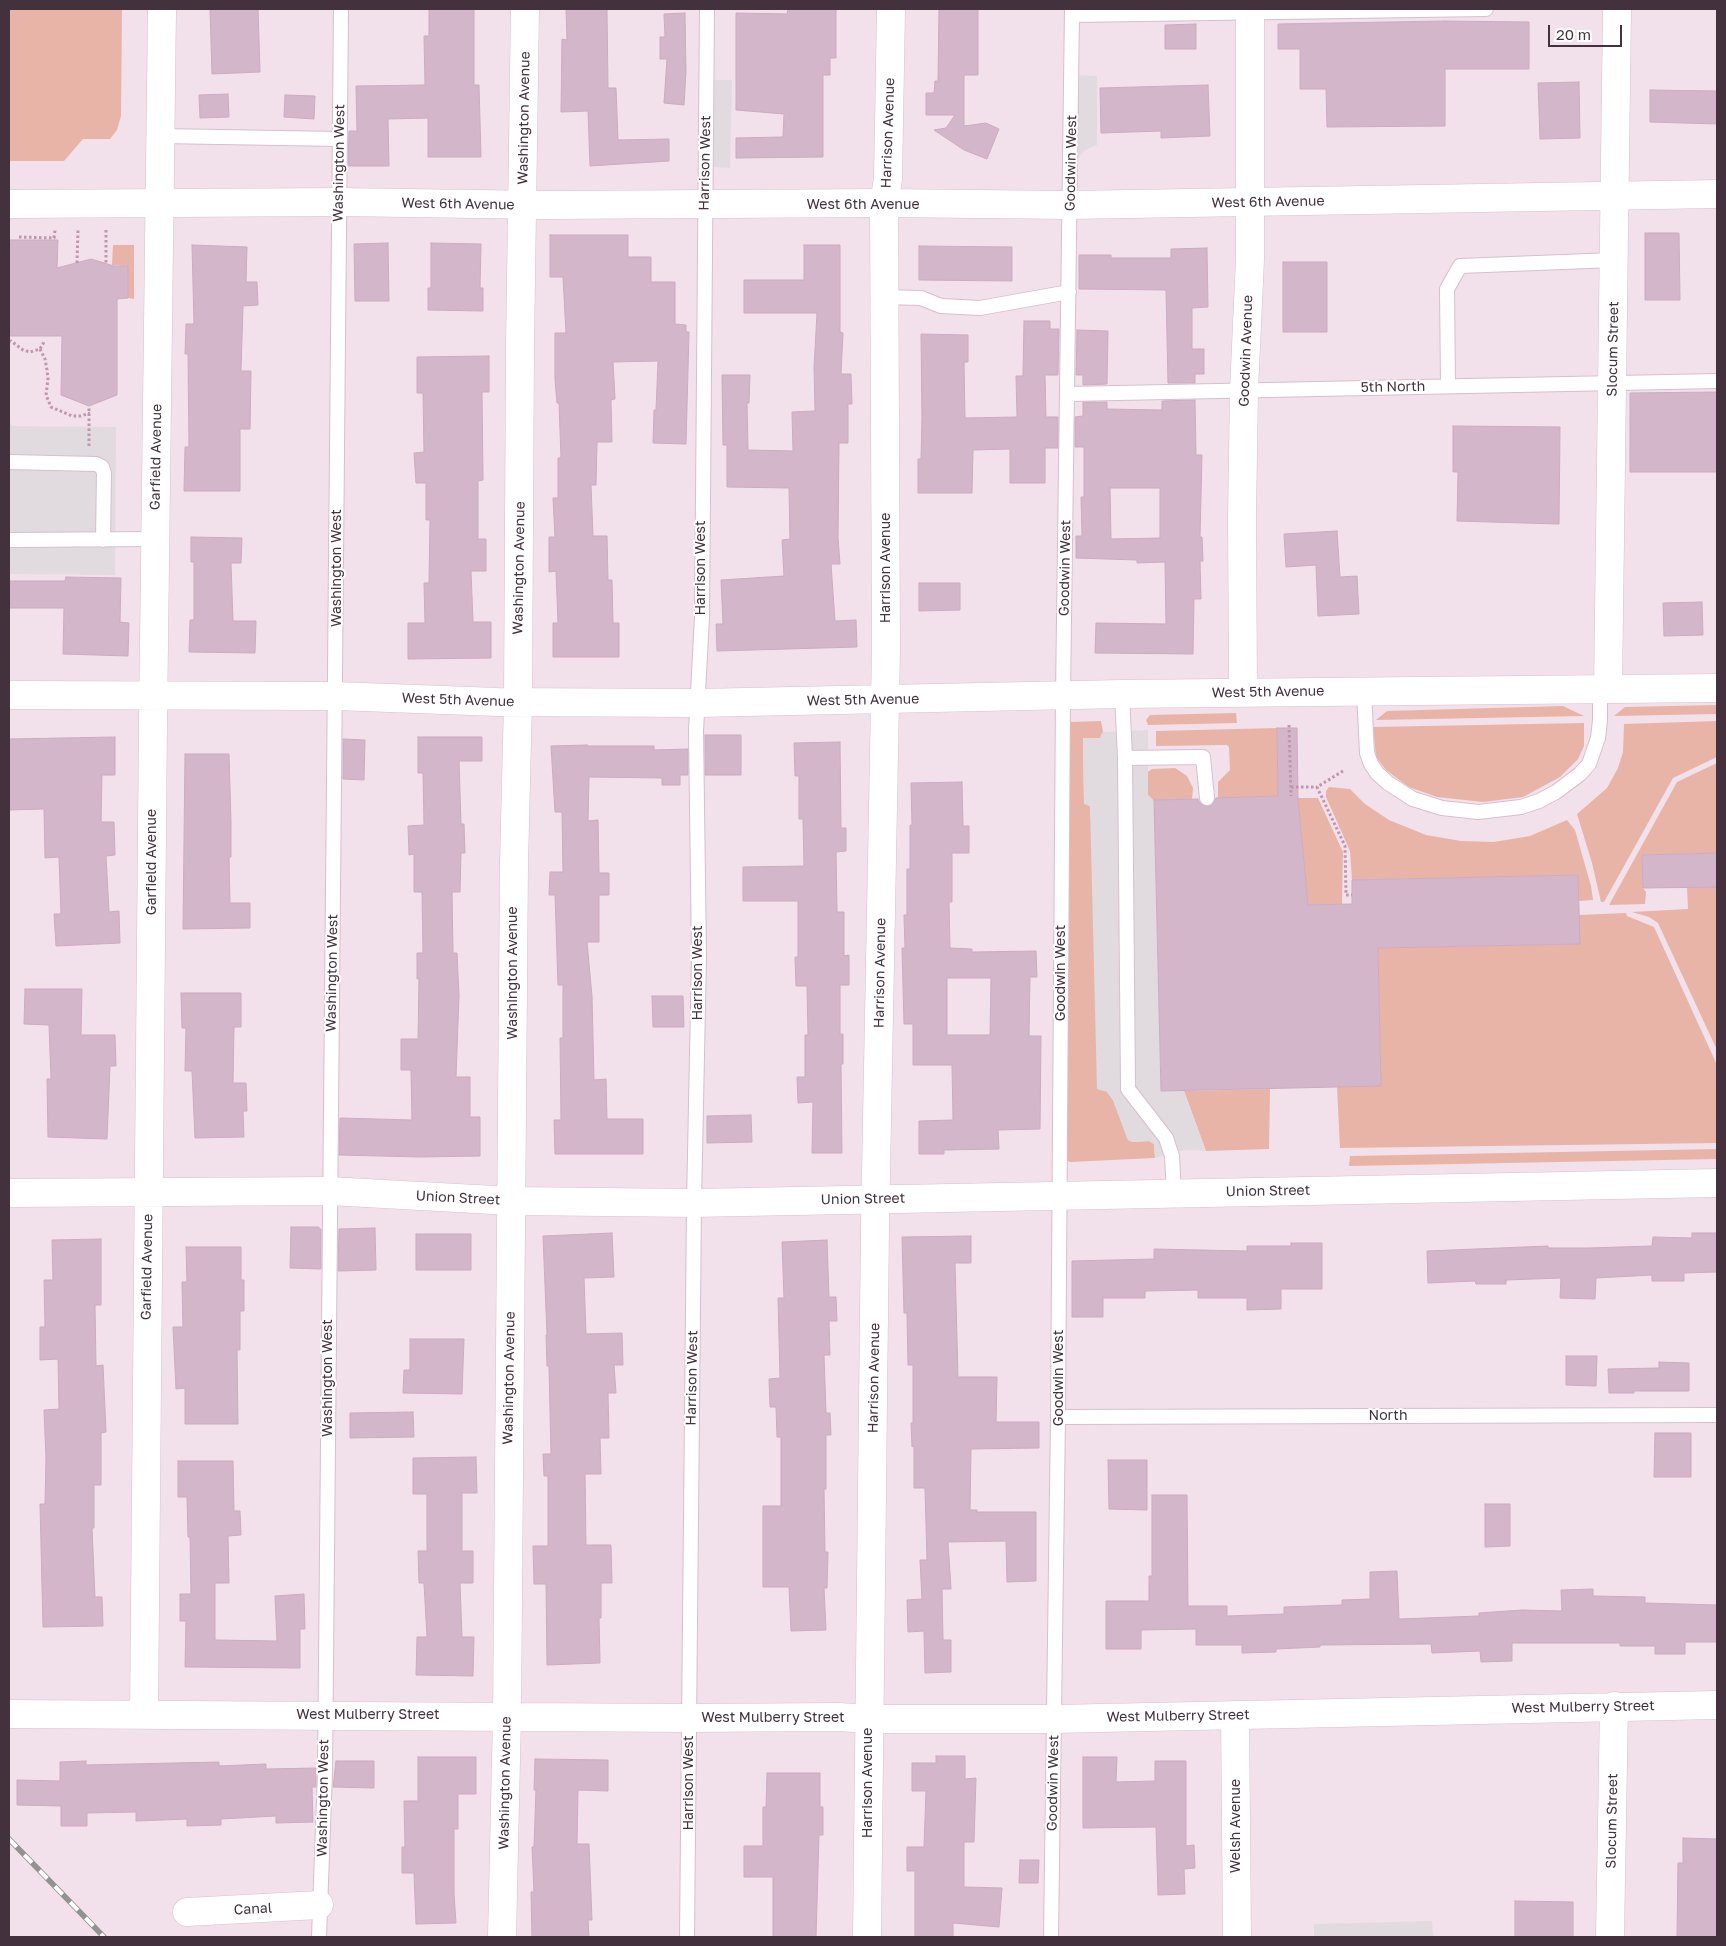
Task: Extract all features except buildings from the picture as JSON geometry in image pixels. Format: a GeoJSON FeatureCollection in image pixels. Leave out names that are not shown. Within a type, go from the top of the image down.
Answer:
{"type":"FeatureCollection","features":[{"type":"Feature","properties":{"kind":"street","name":"Garfield Avenue"},"geometry":{"type":"LineString","coordinates":[[144,1715],[148,1192],[162,9]]}},
{"type":"Feature","properties":{"kind":"street","name":"Washington Avenue"},"geometry":{"type":"LineString","coordinates":[[502,1937],[507,1716],[514,863],[518,702],[520,346],[525,9]]}},
{"type":"Feature","properties":{"kind":"street","name":"Harrison Avenue"},"geometry":{"type":"LineString","coordinates":[[867,1937],[876,1198],[885,699],[884,203],[888,179],[891,9]]}},
{"type":"Feature","properties":{"kind":"street","name":"Slocum Street"},"geometry":{"type":"LineString","coordinates":[[1604,688],[1612,383],[1617,9]]}},
{"type":"Feature","properties":{"kind":"street","name":"Goodwin Avenue"},"geometry":{"type":"LineString","coordinates":[[1243,693],[1242,518],[1244,390],[1250,259],[1250,10]]}},
{"type":"Feature","properties":{"kind":"street","name":"West 6th Avenue"},"geometry":{"type":"LineString","coordinates":[[9,204],[339,202],[704,205],[884,203],[1070,205],[1717,194]]}},
{"type":"Feature","properties":{"kind":"street","name":"West 5th Avenue"},"geometry":{"type":"LineString","coordinates":[[9,695],[336,696],[518,702],[698,703],[1122,694],[1717,688]]}},
{"type":"Feature","properties":{"kind":"street","name":"Union Street"},"geometry":{"type":"LineString","coordinates":[[9,1193],[329,1191],[512,1201],[694,1203],[1717,1183]]}},
{"type":"Feature","properties":{"kind":"street","name":"West Mulberry Street"},"geometry":{"type":"LineString","coordinates":[[9,1714],[1054,1719],[1717,1705]]}},
{"type":"Feature","properties":{"kind":"street","name":"Slocum Street"},"geometry":{"type":"LineString","coordinates":[[1610,1937],[1614,1706]]}},
{"type":"Feature","properties":{"kind":"street","name":"Welsh Avenue"},"geometry":{"type":"LineString","coordinates":[[1234,1715],[1238,1937]]}},
{"type":"Feature","properties":{"kind":"street","name":"Canal"},"geometry":{"type":"LineString","coordinates":[[187,1912],[320,1905]]}},
{"type":"Feature","properties":{"kind":"lane","name":"Washington West"},"geometry":{"type":"LineString","coordinates":[[319,1937],[324,1838],[341,9]]}},
{"type":"Feature","properties":{"kind":"lane","name":"Harrison West"},"geometry":{"type":"LineString","coordinates":[[687,1937],[694,1203],[699,956],[696,731],[702,617],[707,9]]}},
{"type":"Feature","properties":{"kind":"lane"},"geometry":{"type":"LineString","coordinates":[[1072,12],[1486,9]]}},
{"type":"Feature","properties":{"kind":"lane","name":"Goodwin West"},"geometry":{"type":"LineString","coordinates":[[1051,1937],[1060,1197],[1062,695],[1068,394],[1072,12]]}},
{"type":"Feature","properties":{"kind":"lane"},"geometry":{"type":"LineString","coordinates":[[160,136],[339,139]]}},
{"type":"Feature","properties":{"kind":"lane"},"geometry":{"type":"LineString","coordinates":[[1448,385],[1446,289],[1460,266],[1614,260]]}},
{"type":"Feature","properties":{"kind":"lane"},"geometry":{"type":"LineString","coordinates":[[885,297],[921,298],[941,306],[980,308],[1069,292]]}},
{"type":"Feature","properties":{"kind":"lane","name":"5th North"},"geometry":{"type":"LineString","coordinates":[[1068,394],[1717,381]]}},
{"type":"Feature","properties":{"kind":"lane"},"geometry":{"type":"LineString","coordinates":[[9,462],[102,466],[104,473],[103,540]]}},
{"type":"Feature","properties":{"kind":"lane"},"geometry":{"type":"LineString","coordinates":[[9,540],[155,540]]}},
{"type":"Feature","properties":{"kind":"lane"},"geometry":{"type":"LineString","coordinates":[[1364,691],[1367,753],[1377,773],[1412,799],[1442,808],[1478,812],[1521,807],[1540,801],[1570,783],[1580,774],[1589,764],[1598,738],[1604,688]]}},
{"type":"Feature","properties":{"kind":"lane"},"geometry":{"type":"LineString","coordinates":[[1122,694],[1125,758],[1128,1089],[1166,1138],[1172,1156],[1174,1193]]}},
{"type":"Feature","properties":{"kind":"lane"},"geometry":{"type":"LineString","coordinates":[[1125,758],[1203,757],[1206,798]]}},
{"type":"Feature","properties":{"kind":"lane","name":"North"},"geometry":{"type":"LineString","coordinates":[[1058,1417],[1717,1415]]}},
{"type":"Feature","properties":{"kind":"path"},"geometry":{"type":"LineString","coordinates":[[19,230],[19,238],[54,238],[55,230]]}},
{"type":"Feature","properties":{"kind":"path"},"geometry":{"type":"LineString","coordinates":[[77,263],[78,230]]}},
{"type":"Feature","properties":{"kind":"path"},"geometry":{"type":"LineString","coordinates":[[106,230],[106,263]]}},
{"type":"Feature","properties":{"kind":"path"},"geometry":{"type":"LineString","coordinates":[[9,341],[30,352],[40,349],[44,342]]}},
{"type":"Feature","properties":{"kind":"path"},"geometry":{"type":"LineString","coordinates":[[40,349],[45,359],[48,379],[46,395],[51,407],[72,416],[90,413]]}},
{"type":"Feature","properties":{"kind":"path"},"geometry":{"type":"LineString","coordinates":[[88,464],[89,406]]}},
{"type":"Feature","properties":{"kind":"path"},"geometry":{"type":"LineString","coordinates":[[1289,724],[1291,796]]}},
{"type":"Feature","properties":{"kind":"path"},"geometry":{"type":"LineString","coordinates":[[1291,787],[1317,787],[1343,771]]}},
{"type":"Feature","properties":{"kind":"path"},"geometry":{"type":"LineString","coordinates":[[1317,787],[1345,846],[1346,895],[1352,895]]}},
{"type":"Feature","properties":{"kind":"shaded area"},"geometry":{"type":"Polygon","coordinates":[[[9,9],[122,9],[121,116],[117,130],[110,139],[83,139],[64,161],[9,161],[9,9]]]}},
{"type":"Feature","properties":{"kind":"shaded area"},"geometry":{"type":"Polygon","coordinates":[[[1075,75],[1097,76],[1097,145],[1085,150],[1075,162],[1075,75]]]}},
{"type":"Feature","properties":{"kind":"shaded area"},"geometry":{"type":"Polygon","coordinates":[[[714,80],[732,80],[730,168],[712,167],[714,80]]]}},
{"type":"Feature","properties":{"kind":"shaded area"},"geometry":{"type":"Polygon","coordinates":[[[113,245],[134,245],[134,299],[128,298],[128,266],[112,265],[113,245]]]}},
{"type":"Feature","properties":{"kind":"shaded area"},"geometry":{"type":"Polygon","coordinates":[[[9,422],[12,426],[116,427],[115,575],[9,574],[9,422]]]}},
{"type":"Feature","properties":{"kind":"shaded area"},"geometry":{"type":"Polygon","coordinates":[[[1717,705],[1717,714],[1614,716],[1625,707],[1717,705]]]}},
{"type":"Feature","properties":{"kind":"shaded area"},"geometry":{"type":"Polygon","coordinates":[[[1563,706],[1584,716],[1376,720],[1387,711],[1563,706]]]}},
{"type":"Feature","properties":{"kind":"shaded area"},"geometry":{"type":"Polygon","coordinates":[[[1236,713],[1237,723],[1148,725],[1146,720],[1150,715],[1236,713]]]}},
{"type":"Feature","properties":{"kind":"shaded area"},"geometry":{"type":"Polygon","coordinates":[[[1101,721],[1103,732],[1100,738],[1083,738],[1084,803],[1090,806],[1107,1092],[1113,1100],[1128,1140],[1133,1142],[1149,1141],[1154,1144],[1155,1158],[1070,1162],[1066,1160],[1069,955],[1069,722],[1101,721]]]}},
{"type":"Feature","properties":{"kind":"shaded area"},"geometry":{"type":"Polygon","coordinates":[[[1717,721],[1717,757],[1673,778],[1604,902],[1601,902],[1592,863],[1577,814],[1607,788],[1618,768],[1623,752],[1624,724],[1717,721]]]}},
{"type":"Feature","properties":{"kind":"shaded area"},"geometry":{"type":"Polygon","coordinates":[[[1584,723],[1584,746],[1578,759],[1560,777],[1523,797],[1483,802],[1437,797],[1409,787],[1386,770],[1376,757],[1373,727],[1584,723]]]}},
{"type":"Feature","properties":{"kind":"shaded area"},"geometry":{"type":"Polygon","coordinates":[[[1277,728],[1278,796],[1218,798],[1218,782],[1230,770],[1229,747],[1227,745],[1156,746],[1156,731],[1277,728]]]}},
{"type":"Feature","properties":{"kind":"shaded area"},"geometry":{"type":"Polygon","coordinates":[[[1148,730],[1148,795],[1154,801],[1161,1091],[1184,1091],[1206,1151],[1184,1150],[1155,1158],[1154,1144],[1149,1141],[1133,1142],[1128,1140],[1113,1100],[1107,1092],[1097,1089],[1090,806],[1084,804],[1083,738],[1100,738],[1103,732],[1148,730]]]}},
{"type":"Feature","properties":{"kind":"shaded area"},"geometry":{"type":"Polygon","coordinates":[[[1717,763],[1717,853],[1642,855],[1643,888],[1646,892],[1645,904],[1609,905],[1677,782],[1717,763]]]}},
{"type":"Feature","properties":{"kind":"shaded area"},"geometry":{"type":"Polygon","coordinates":[[[1175,768],[1187,776],[1193,788],[1192,799],[1154,801],[1148,795],[1148,772],[1152,769],[1175,768]]]}},
{"type":"Feature","properties":{"kind":"shaded area"},"geometry":{"type":"Polygon","coordinates":[[[1329,787],[1350,789],[1365,804],[1389,820],[1426,835],[1461,841],[1494,842],[1530,836],[1567,820],[1575,830],[1591,886],[1593,900],[1579,901],[1578,875],[1352,880],[1350,851],[1326,797],[1326,791],[1329,787]]]}},
{"type":"Feature","properties":{"kind":"shaded area"},"geometry":{"type":"Polygon","coordinates":[[[1298,798],[1318,798],[1343,852],[1342,904],[1308,905],[1298,798]]]}},
{"type":"Feature","properties":{"kind":"shaded area"},"geometry":{"type":"Polygon","coordinates":[[[1687,887],[1717,887],[1717,1050],[1658,923],[1649,917],[1632,912],[1688,909],[1687,887]]]}},
{"type":"Feature","properties":{"kind":"shaded area"},"geometry":{"type":"Polygon","coordinates":[[[1626,913],[1627,916],[1654,927],[1717,1065],[1717,1143],[1340,1148],[1337,1087],[1381,1085],[1378,948],[1579,944],[1579,915],[1626,913]]]}},
{"type":"Feature","properties":{"kind":"shaded area"},"geometry":{"type":"Polygon","coordinates":[[[1270,1089],[1269,1149],[1206,1151],[1184,1091],[1270,1089]]]}},
{"type":"Feature","properties":{"kind":"shaded area"},"geometry":{"type":"Polygon","coordinates":[[[1717,1149],[1717,1159],[1349,1166],[1350,1156],[1717,1149]]]}},
{"type":"Feature","properties":{"kind":"shaded area"},"geometry":{"type":"Polygon","coordinates":[[[1432,1921],[1433,1935],[1435,1937],[1314,1937],[1314,1924],[1432,1921]]]}},
{"type":"Feature","properties":{"kind":"railway"},"geometry":{"type":"LineString","coordinates":[[9,1839],[104,1937]]}}]}
